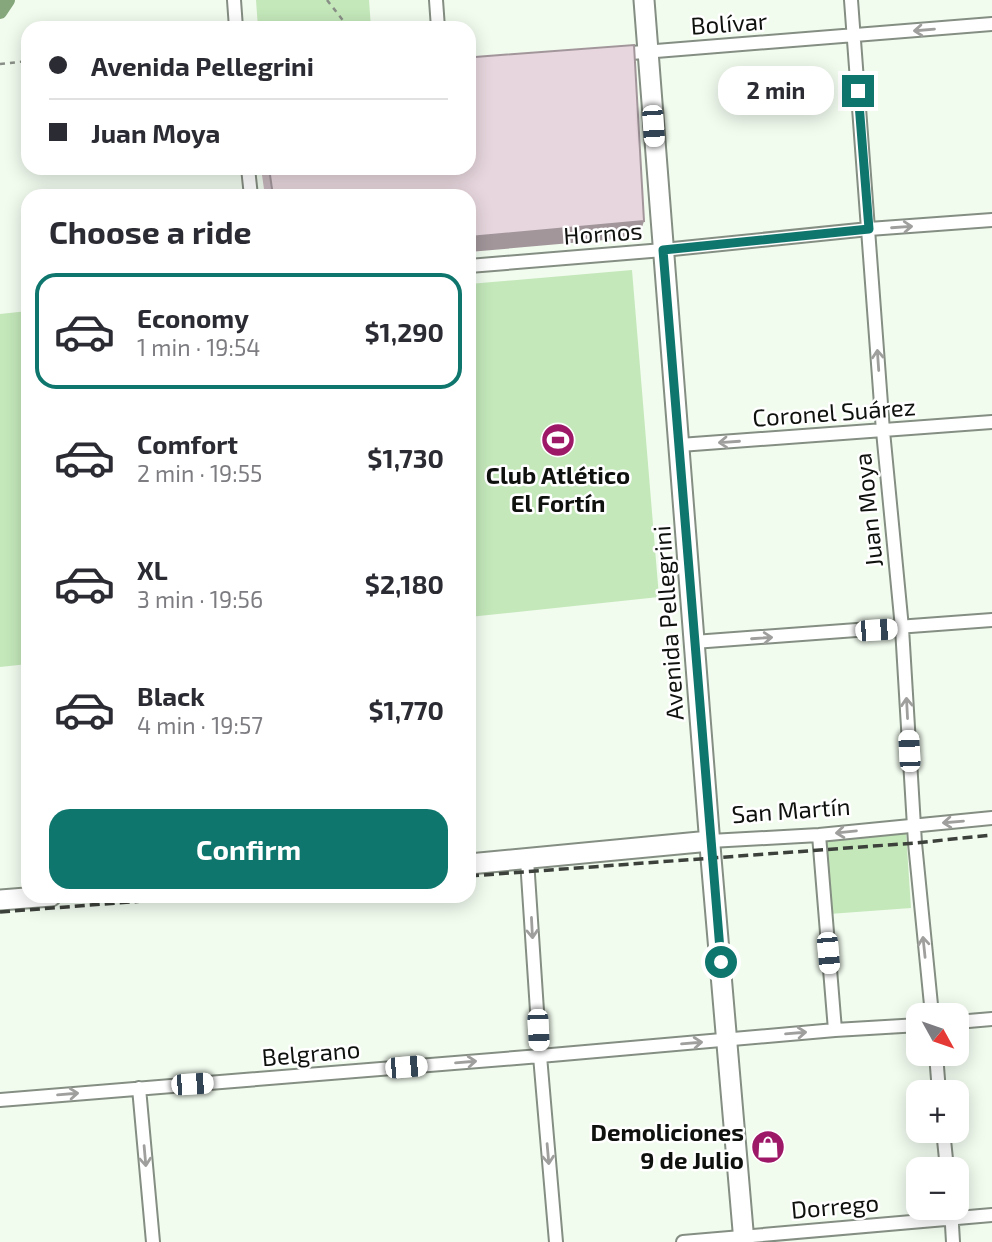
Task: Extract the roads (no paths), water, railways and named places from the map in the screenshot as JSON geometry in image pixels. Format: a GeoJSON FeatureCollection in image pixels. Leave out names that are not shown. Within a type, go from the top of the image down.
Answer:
{"type":"FeatureCollection","features":[{"type":"Feature","properties":{"kind":"main road","name":"Avenida Pellegrini"},"geometry":{"type":"LineString","coordinates":[[644,0],[744,1239]]}},
{"type":"Feature","properties":{"kind":"main road","name":"San Martín"},"geometry":{"type":"LineString","coordinates":[[476,864],[710,841]]}},
{"type":"Feature","properties":{"kind":"main road"},"geometry":{"type":"LineString","coordinates":[[0,900],[21,898]]}},
{"type":"Feature","properties":{"kind":"street"},"geometry":{"type":"LineString","coordinates":[[234,0],[236,21]]}},
{"type":"Feature","properties":{"kind":"street"},"geometry":{"type":"LineString","coordinates":[[436,0],[438,21]]}},
{"type":"Feature","properties":{"kind":"street","name":"Juan Moya"},"geometry":{"type":"LineString","coordinates":[[851,0],[883,431],[902,628],[914,825],[931,1003]]}},
{"type":"Feature","properties":{"kind":"street","name":"Bolívar"},"geometry":{"type":"LineString","coordinates":[[606,54],[992,24]]}},
{"type":"Feature","properties":{"kind":"street","name":"Hornos"},"geometry":{"type":"LineString","coordinates":[[476,265],[992,220]]}},
{"type":"Feature","properties":{"kind":"street","name":"Coronel Suárez"},"geometry":{"type":"LineString","coordinates":[[680,445],[992,422]]}},
{"type":"Feature","properties":{"kind":"street"},"geometry":{"type":"LineString","coordinates":[[694,642],[992,620]]}},
{"type":"Feature","properties":{"kind":"street","name":"San Martín"},"geometry":{"type":"LineString","coordinates":[[710,841],[819,835],[992,818]]}},
{"type":"Feature","properties":{"kind":"street"},"geometry":{"type":"LineString","coordinates":[[819,835],[835,1030]]}},
{"type":"Feature","properties":{"kind":"street"},"geometry":{"type":"LineString","coordinates":[[527,860],[556,1242]]}},
{"type":"Feature","properties":{"kind":"street"},"geometry":{"type":"LineString","coordinates":[[970,1021],[992,1019]]}},
{"type":"Feature","properties":{"kind":"street","name":"Belgrano"},"geometry":{"type":"LineString","coordinates":[[0,1100],[906,1026]]}},
{"type":"Feature","properties":{"kind":"street"},"geometry":{"type":"LineString","coordinates":[[139,1088],[153,1242]]}},
{"type":"Feature","properties":{"kind":"street","name":"Dorrego"},"geometry":{"type":"LineString","coordinates":[[969,1214],[992,1215]]}},
{"type":"Feature","properties":{"kind":"street","name":"Dorrego"},"geometry":{"type":"LineString","coordinates":[[683,1242],[744,1239],[906,1219]]}},
{"type":"Feature","properties":{"kind":"street"},"geometry":{"type":"LineString","coordinates":[[951,1220],[953,1242]]}},
{"type":"Feature","properties":{"kind":"waterway"},"geometry":{"type":"LineString","coordinates":[[0,12],[8,0]]}},
{"type":"Feature","properties":{"kind":"railway"},"geometry":{"type":"LineString","coordinates":[[476,875],[992,835]]}},
{"type":"Feature","properties":{"kind":"railway"},"geometry":{"type":"LineString","coordinates":[[0,912],[117,903]]}},
{"type":"Feature","properties":{"kind":"place","name":"Club Atlético El Fortín"},"geometry":{"type":"Point","coordinates":[558,440]}},
{"type":"Feature","properties":{"kind":"place","name":"Demoliciones 9 de Julio"},"geometry":{"type":"Point","coordinates":[768,1147]}}]}
